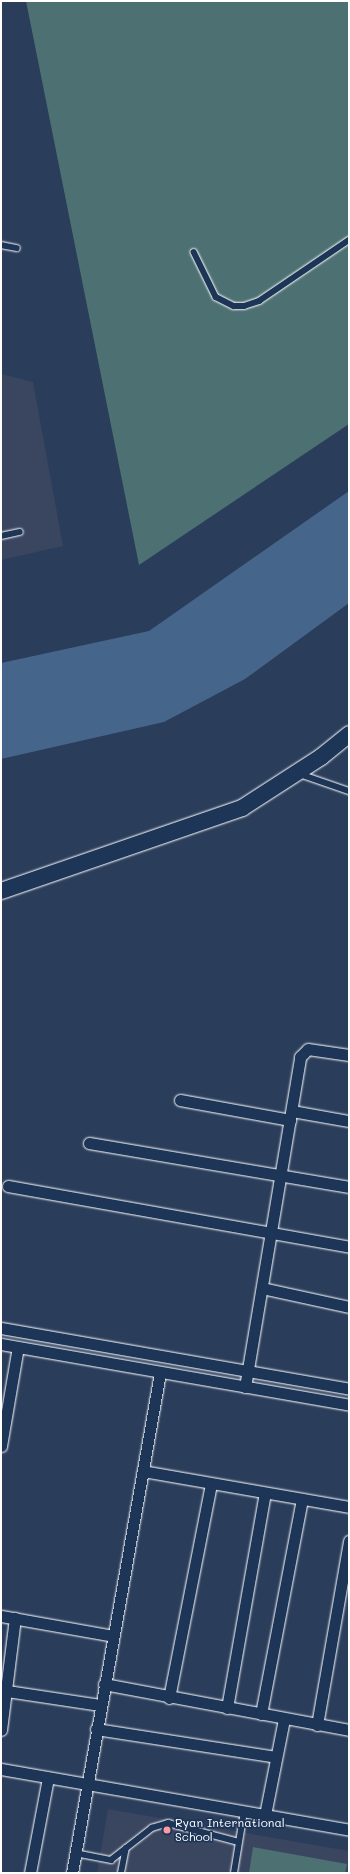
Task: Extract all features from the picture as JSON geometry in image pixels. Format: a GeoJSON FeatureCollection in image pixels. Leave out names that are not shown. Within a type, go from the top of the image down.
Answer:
{"type":"FeatureCollection","features":[{"type":"Feature","properties":{"kind":"street"},"geometry":{"type":"LineString","coordinates":[[1,891],[213,820],[263,796],[297,773],[349,734]]}},
{"type":"Feature","properties":{"kind":"street"},"geometry":{"type":"LineString","coordinates":[[245,1387],[303,1051],[315,1049],[349,1055]]}},
{"type":"Feature","properties":{"kind":"street"},"geometry":{"type":"LineString","coordinates":[[180,1100],[349,1122]]}},
{"type":"Feature","properties":{"kind":"street"},"geometry":{"type":"LineString","coordinates":[[89,1143],[349,1187]]}},
{"type":"Feature","properties":{"kind":"street"},"geometry":{"type":"LineString","coordinates":[[8,1186],[349,1247]]}},
{"type":"Feature","properties":{"kind":"street"},"geometry":{"type":"LineString","coordinates":[[262,1288],[349,1307]]}},
{"type":"Feature","properties":{"kind":"street"},"geometry":{"type":"LineString","coordinates":[[1,1328],[349,1389]]}},
{"type":"Feature","properties":{"kind":"street"},"geometry":{"type":"LineString","coordinates":[[1,1344],[349,1405]]}},
{"type":"Feature","properties":{"kind":"street"},"geometry":{"type":"LineString","coordinates":[[1,1446],[18,1347]]}},
{"type":"Feature","properties":{"kind":"street"},"geometry":{"type":"LineString","coordinates":[[72,1873],[100,1705],[160,1373]]}},
{"type":"Feature","properties":{"kind":"street"},"geometry":{"type":"LineString","coordinates":[[143,1471],[349,1507]]}},
{"type":"Feature","properties":{"kind":"street"},"geometry":{"type":"LineString","coordinates":[[169,1698],[211,1484]]}},
{"type":"Feature","properties":{"kind":"street"},"geometry":{"type":"LineString","coordinates":[[227,1708],[265,1493]]}},
{"type":"Feature","properties":{"kind":"street"},"geometry":{"type":"LineString","coordinates":[[261,1714],[302,1499]]}},
{"type":"Feature","properties":{"kind":"street"},"geometry":{"type":"LineString","coordinates":[[317,1725],[349,1541]]}},
{"type":"Feature","properties":{"kind":"street"},"geometry":{"type":"LineString","coordinates":[[1,1616],[113,1636]]}},
{"type":"Feature","properties":{"kind":"street"},"geometry":{"type":"LineString","coordinates":[[1,1730],[7,1691],[5,1679],[16,1618]]}},
{"type":"Feature","properties":{"kind":"street"},"geometry":{"type":"LineString","coordinates":[[104,1684],[169,1698],[349,1730]]}},
{"type":"Feature","properties":{"kind":"street"},"geometry":{"type":"LineString","coordinates":[[7,1691],[100,1705]]}},
{"type":"Feature","properties":{"kind":"street"},"geometry":{"type":"LineString","coordinates":[[265,1816],[284,1718]]}},
{"type":"Feature","properties":{"kind":"street"},"geometry":{"type":"LineString","coordinates":[[96,1729],[276,1757]]}},
{"type":"Feature","properties":{"kind":"street"},"geometry":{"type":"LineString","coordinates":[[1,1769],[349,1830]]}},
{"type":"Feature","properties":{"kind":"street"},"geometry":{"type":"LineString","coordinates":[[30,1873],[48,1778]]}},
{"type":"Feature","properties":{"kind":"lane"},"geometry":{"type":"LineString","coordinates":[[194,252],[216,297],[234,306],[244,306],[272,293],[349,240]]}},
{"type":"Feature","properties":{"kind":"lane"},"geometry":{"type":"LineString","coordinates":[[1,245],[17,248]]}},
{"type":"Feature","properties":{"kind":"lane"},"geometry":{"type":"LineString","coordinates":[[1,536],[20,532]]}},
{"type":"Feature","properties":{"kind":"lane"},"geometry":{"type":"LineString","coordinates":[[297,773],[349,791]]}},
{"type":"Feature","properties":{"kind":"lane"},"geometry":{"type":"LineString","coordinates":[[234,1873],[244,1812]]}},
{"type":"Feature","properties":{"kind":"lane"},"geometry":{"type":"LineString","coordinates":[[75,1853],[111,1860],[152,1828],[168,1823],[239,1842]]}},
{"type":"Feature","properties":{"kind":"lane"},"geometry":{"type":"LineString","coordinates":[[121,1873],[126,1848]]}},
{"type":"Feature","properties":{"kind":"shaded area"},"geometry":{"type":"Polygon","coordinates":[[[1,374],[33,382],[63,546],[1,560],[1,374]]]}},
{"type":"Feature","properties":{"kind":"shaded area"},"geometry":{"type":"Polygon","coordinates":[[[349,491],[349,603],[245,679],[164,722],[1,759],[1,663],[149,631],[349,491]]]}},
{"type":"Feature","properties":{"kind":"shaded area","name":"Ryan International School"},"geometry":{"type":"Polygon","coordinates":[[[108,1809],[349,1851],[349,1873],[97,1873],[108,1809]]]}},
{"type":"Feature","properties":{"kind":"green space"},"geometry":{"type":"Polygon","coordinates":[[[26,1],[349,1],[349,424],[139,565],[26,1]]]}},
{"type":"Feature","properties":{"kind":"green space"},"geometry":{"type":"Polygon","coordinates":[[[253,1847],[347,1864],[345,1873],[249,1873],[253,1847]]]}},
{"type":"Feature","properties":{"kind":"place","name":"Ryan International School"},"geometry":{"type":"Point","coordinates":[167,1830]}}]}
